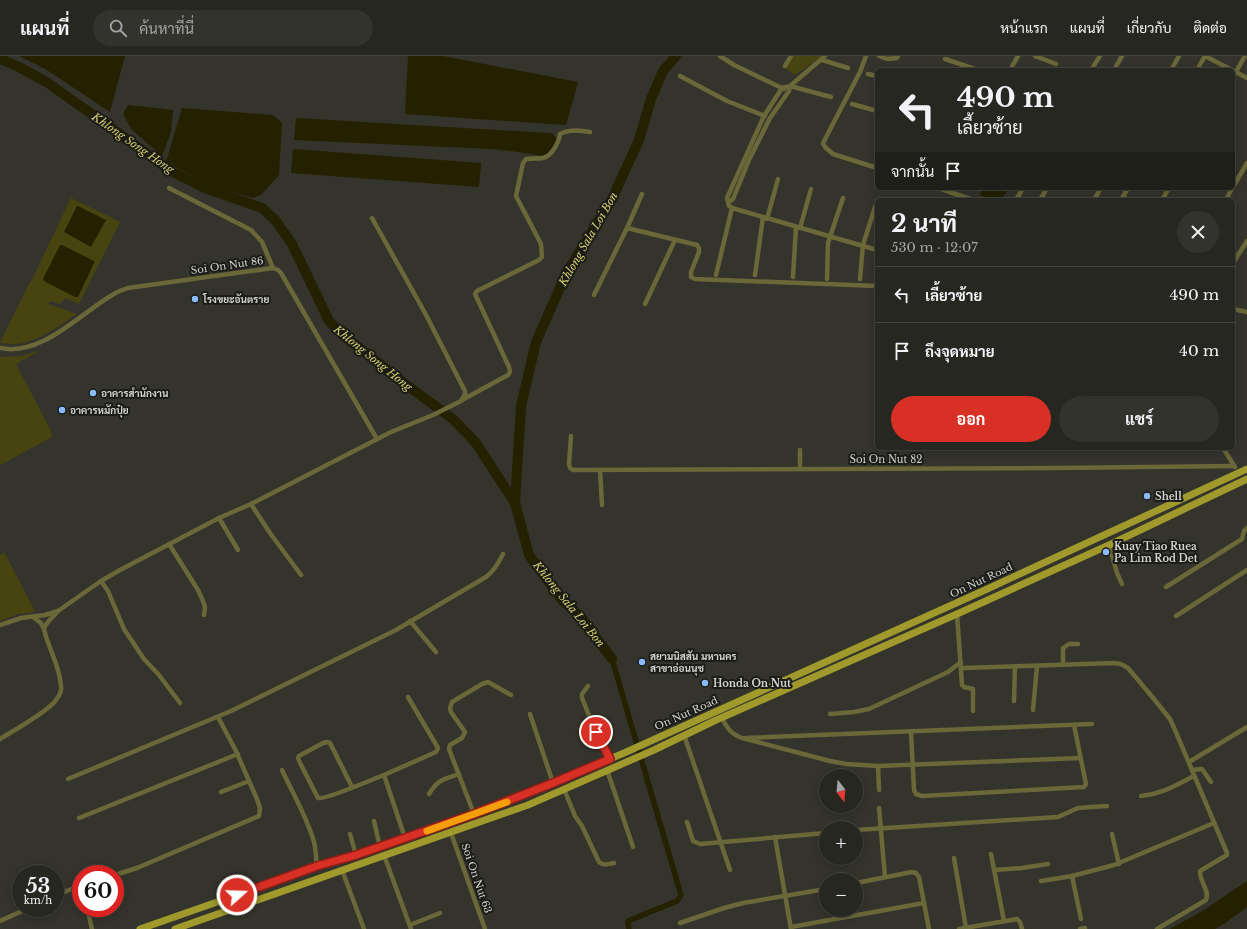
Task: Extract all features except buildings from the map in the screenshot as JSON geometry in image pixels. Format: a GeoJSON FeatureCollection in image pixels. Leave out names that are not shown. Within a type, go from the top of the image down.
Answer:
{"type":"FeatureCollection","features":[{"type":"Feature","properties":{"kind":"main road","name":"On Nut Road"},"geometry":{"type":"LineString","coordinates":[[140,929],[317,866],[356,855],[474,814],[553,783],[624,753],[985,590],[1247,469]]}},
{"type":"Feature","properties":{"kind":"main road","name":"On Nut Road"},"geometry":{"type":"LineString","coordinates":[[175,929],[519,808],[654,750],[684,735],[989,600],[1247,479]]}},
{"type":"Feature","properties":{"kind":"main road"},"geometry":{"type":"LineString","coordinates":[[985,590],[989,600]]}},
{"type":"Feature","properties":{"kind":"main road"},"geometry":{"type":"LineString","coordinates":[[339,860],[342,870]]}},
{"type":"Feature","properties":{"kind":"main road"},"geometry":{"type":"LineString","coordinates":[[223,900],[226,911]]}},
{"type":"Feature","properties":{"kind":"street"},"geometry":{"type":"LineString","coordinates":[[720,56],[734,65],[782,88],[831,97]]}},
{"type":"Feature","properties":{"kind":"street"},"geometry":{"type":"LineString","coordinates":[[785,66],[791,56]]}},
{"type":"Feature","properties":{"kind":"street"},"geometry":{"type":"LineString","coordinates":[[866,56],[860,72],[823,143],[825,147],[833,154],[875,167]]}},
{"type":"Feature","properties":{"kind":"street"},"geometry":{"type":"LineString","coordinates":[[878,56],[892,59],[897,58],[898,56]]}},
{"type":"Feature","properties":{"kind":"street"},"geometry":{"type":"LineString","coordinates":[[1011,68],[1018,56]]}},
{"type":"Feature","properties":{"kind":"street"},"geometry":{"type":"LineString","coordinates":[[1035,56],[1056,64]]}},
{"type":"Feature","properties":{"kind":"street"},"geometry":{"type":"LineString","coordinates":[[1093,68],[1100,56]]}},
{"type":"Feature","properties":{"kind":"street"},"geometry":{"type":"LineString","coordinates":[[1115,68],[1122,56]]}},
{"type":"Feature","properties":{"kind":"street"},"geometry":{"type":"LineString","coordinates":[[1172,68],[1179,56]]}},
{"type":"Feature","properties":{"kind":"street"},"geometry":{"type":"LineString","coordinates":[[1198,68],[1205,56],[1228,68]]}},
{"type":"Feature","properties":{"kind":"street"},"geometry":{"type":"LineString","coordinates":[[1235,70],[1245,56]]}},
{"type":"Feature","properties":{"kind":"street"},"geometry":{"type":"LineString","coordinates":[[729,202],[733,199],[749,160],[770,118],[790,89],[824,58],[848,68]]}},
{"type":"Feature","properties":{"kind":"street"},"geometry":{"type":"LineString","coordinates":[[945,59],[972,68]]}},
{"type":"Feature","properties":{"kind":"street"},"geometry":{"type":"LineString","coordinates":[[1235,72],[1247,78]]}},
{"type":"Feature","properties":{"kind":"street"},"geometry":{"type":"LineString","coordinates":[[868,74],[875,76]]}},
{"type":"Feature","properties":{"kind":"street"},"geometry":{"type":"LineString","coordinates":[[680,76],[727,102],[770,118]]}},
{"type":"Feature","properties":{"kind":"street"},"geometry":{"type":"LineString","coordinates":[[782,88],[764,116],[727,198],[729,206],[798,228],[875,249]]}},
{"type":"Feature","properties":{"kind":"street"},"geometry":{"type":"LineString","coordinates":[[852,104],[875,110]]}},
{"type":"Feature","properties":{"kind":"street"},"geometry":{"type":"LineString","coordinates":[[44,629],[46,623],[58,612],[120,570],[219,518],[251,504],[391,432],[450,407],[508,375],[510,372],[509,367],[475,294],[477,291],[539,260],[542,257],[541,244],[516,196],[523,163],[526,159],[544,158],[559,141],[560,134],[565,131],[580,130],[590,132]]}},
{"type":"Feature","properties":{"kind":"street"},"geometry":{"type":"LineString","coordinates":[[1235,184],[1246,165]]}},
{"type":"Feature","properties":{"kind":"street"},"geometry":{"type":"LineString","coordinates":[[755,275],[765,218],[778,180]]}},
{"type":"Feature","properties":{"kind":"street"},"geometry":{"type":"LineString","coordinates":[[169,188],[251,230],[262,242],[273,268]]}},
{"type":"Feature","properties":{"kind":"street"},"geometry":{"type":"LineString","coordinates":[[793,277],[798,228],[811,189]]}},
{"type":"Feature","properties":{"kind":"street"},"geometry":{"type":"LineString","coordinates":[[944,190],[967,198]]}},
{"type":"Feature","properties":{"kind":"street"},"geometry":{"type":"LineString","coordinates":[[594,295],[642,194]]}},
{"type":"Feature","properties":{"kind":"street"},"geometry":{"type":"LineString","coordinates":[[827,279],[828,243],[843,198]]}},
{"type":"Feature","properties":{"kind":"street"},"geometry":{"type":"LineString","coordinates":[[860,279],[863,245],[875,207]]}},
{"type":"Feature","properties":{"kind":"street"},"geometry":{"type":"LineString","coordinates":[[716,275],[732,208]]}},
{"type":"Feature","properties":{"kind":"street"},"geometry":{"type":"LineString","coordinates":[[372,218],[425,313],[465,391],[466,394],[461,401]]}},
{"type":"Feature","properties":{"kind":"street"},"geometry":{"type":"LineString","coordinates":[[627,228],[696,245],[699,248],[699,252],[691,272],[691,277],[695,279],[875,286]]}},
{"type":"Feature","properties":{"kind":"street"},"geometry":{"type":"LineString","coordinates":[[645,304],[675,240]]}},
{"type":"Feature","properties":{"kind":"street"},"geometry":{"type":"LineString","coordinates":[[1235,260],[1247,241]]}},
{"type":"Feature","properties":{"kind":"street","name":"Soi On Nut 86"},"geometry":{"type":"LineString","coordinates":[[0,348],[8,350],[33,346],[62,330],[115,293],[128,288],[273,268],[281,273],[377,440]]}},
{"type":"Feature","properties":{"kind":"street"},"geometry":{"type":"LineString","coordinates":[[1235,309],[1247,312]]}},
{"type":"Feature","properties":{"kind":"street","name":"Soi On Nut 82"},"geometry":{"type":"LineString","coordinates":[[571,436],[570,468],[573,470],[1234,466]]}},
{"type":"Feature","properties":{"kind":"street"},"geometry":{"type":"LineString","coordinates":[[800,450],[800,469]]}},
{"type":"Feature","properties":{"kind":"street"},"geometry":{"type":"LineString","coordinates":[[1224,450],[1238,473]]}},
{"type":"Feature","properties":{"kind":"street"},"geometry":{"type":"LineString","coordinates":[[600,470],[602,505]]}},
{"type":"Feature","properties":{"kind":"street"},"geometry":{"type":"LineString","coordinates":[[251,504],[301,575]]}},
{"type":"Feature","properties":{"kind":"street"},"geometry":{"type":"LineString","coordinates":[[219,518],[238,550]]}},
{"type":"Feature","properties":{"kind":"street"},"geometry":{"type":"LineString","coordinates":[[1166,587],[1242,539],[1244,531],[1247,528]]}},
{"type":"Feature","properties":{"kind":"street"},"geometry":{"type":"LineString","coordinates":[[169,544],[198,590],[205,607],[204,616]]}},
{"type":"Feature","properties":{"kind":"street"},"geometry":{"type":"LineString","coordinates":[[1109,545],[1117,573],[1122,584]]}},
{"type":"Feature","properties":{"kind":"street"},"geometry":{"type":"LineString","coordinates":[[68,779],[218,717],[396,630],[486,577],[498,565],[503,554]]}},
{"type":"Feature","properties":{"kind":"street"},"geometry":{"type":"LineString","coordinates":[[1176,616],[1247,570]]}},
{"type":"Feature","properties":{"kind":"street"},"geometry":{"type":"LineString","coordinates":[[101,582],[108,591],[124,629],[144,659],[159,675],[180,703]]}},
{"type":"Feature","properties":{"kind":"street"},"geometry":{"type":"LineString","coordinates":[[0,626],[14,619],[58,612]]}},
{"type":"Feature","properties":{"kind":"street"},"geometry":{"type":"LineString","coordinates":[[957,614],[962,685],[964,687],[972,688],[973,711]]}},
{"type":"Feature","properties":{"kind":"street"},"geometry":{"type":"LineString","coordinates":[[0,739],[47,710],[56,701],[62,686],[44,629],[33,617]]}},
{"type":"Feature","properties":{"kind":"street"},"geometry":{"type":"LineString","coordinates":[[410,621],[436,652]]}},
{"type":"Feature","properties":{"kind":"street"},"geometry":{"type":"LineString","coordinates":[[1063,665],[1063,648],[1069,644],[1078,644]]}},
{"type":"Feature","properties":{"kind":"street"},"geometry":{"type":"LineString","coordinates":[[830,714],[869,709],[948,672],[961,662]]}},
{"type":"Feature","properties":{"kind":"street"},"geometry":{"type":"LineString","coordinates":[[962,668],[1121,664],[1128,668],[1170,719],[1227,855],[1200,871],[1207,894],[1206,900],[1157,929]]}},
{"type":"Feature","properties":{"kind":"street"},"geometry":{"type":"LineString","coordinates":[[1014,700],[1015,666]]}},
{"type":"Feature","properties":{"kind":"street"},"geometry":{"type":"LineString","coordinates":[[1033,710],[1037,666]]}},
{"type":"Feature","properties":{"kind":"street"},"geometry":{"type":"LineString","coordinates":[[474,814],[449,749],[450,745],[462,738],[465,732],[450,712],[450,708],[452,702],[488,682],[511,695]]}},
{"type":"Feature","properties":{"kind":"street"},"geometry":{"type":"LineString","coordinates":[[588,686],[582,694],[582,698],[592,723],[610,759]]}},
{"type":"Feature","properties":{"kind":"street"},"geometry":{"type":"LineString","coordinates":[[352,787],[330,743],[323,743],[299,756],[298,758],[318,798],[320,799],[352,787],[384,775],[436,752],[438,748],[408,697]]}},
{"type":"Feature","properties":{"kind":"street"},"geometry":{"type":"LineString","coordinates":[[530,714],[553,783]]}},
{"type":"Feature","properties":{"kind":"street"},"geometry":{"type":"LineString","coordinates":[[124,872],[259,816],[260,808],[250,781],[238,754],[218,717]]}},
{"type":"Feature","properties":{"kind":"street"},"geometry":{"type":"LineString","coordinates":[[722,718],[730,731],[736,736],[846,764],[878,766],[1081,758]]}},
{"type":"Feature","properties":{"kind":"street"},"geometry":{"type":"LineString","coordinates":[[742,738],[1092,724]]}},
{"type":"Feature","properties":{"kind":"street"},"geometry":{"type":"LineString","coordinates":[[911,732],[914,790],[916,794],[922,796],[1084,787],[1086,784],[1074,725]]}},
{"type":"Feature","properties":{"kind":"street"},"geometry":{"type":"LineString","coordinates":[[1189,762],[1247,727]]}},
{"type":"Feature","properties":{"kind":"street"},"geometry":{"type":"LineString","coordinates":[[684,735],[722,842],[730,870]]}},
{"type":"Feature","properties":{"kind":"street"},"geometry":{"type":"LineString","coordinates":[[79,818],[238,754]]}},
{"type":"Feature","properties":{"kind":"street"},"geometry":{"type":"LineString","coordinates":[[878,766],[879,790]]}},
{"type":"Feature","properties":{"kind":"street"},"geometry":{"type":"LineString","coordinates":[[1192,770],[1202,769],[1211,782]]}},
{"type":"Feature","properties":{"kind":"street"},"geometry":{"type":"LineString","coordinates":[[282,770],[312,836],[316,852],[317,866]]}},
{"type":"Feature","properties":{"kind":"street"},"geometry":{"type":"LineString","coordinates":[[607,770],[633,847]]}},
{"type":"Feature","properties":{"kind":"street"},"geometry":{"type":"LineString","coordinates":[[429,794],[438,782],[459,774]]}},
{"type":"Feature","properties":{"kind":"street"},"geometry":{"type":"LineString","coordinates":[[384,775],[405,838]]}},
{"type":"Feature","properties":{"kind":"street"},"geometry":{"type":"LineString","coordinates":[[1141,796],[1163,792],[1194,776]]}},
{"type":"Feature","properties":{"kind":"street"},"geometry":{"type":"LineString","coordinates":[[221,792],[250,781]]}},
{"type":"Feature","properties":{"kind":"street"},"geometry":{"type":"LineString","coordinates":[[564,789],[575,816],[582,826],[599,862],[605,865],[614,863]]}},
{"type":"Feature","properties":{"kind":"street"},"geometry":{"type":"LineString","coordinates":[[863,829],[1058,817],[1078,808],[1107,806]]}},
{"type":"Feature","properties":{"kind":"street"},"geometry":{"type":"LineString","coordinates":[[879,808],[885,877]]}},
{"type":"Feature","properties":{"kind":"street"},"geometry":{"type":"LineString","coordinates":[[374,821],[380,847]]}},
{"type":"Feature","properties":{"kind":"street"},"geometry":{"type":"LineString","coordinates":[[687,822],[693,841],[700,844],[819,834]]}},
{"type":"Feature","properties":{"kind":"street"},"geometry":{"type":"LineString","coordinates":[[1041,881],[1072,876],[1117,864],[1214,823]]}},
{"type":"Feature","properties":{"kind":"street","name":"Soi On Nut 63"},"geometry":{"type":"LineString","coordinates":[[451,832],[485,929]]}},
{"type":"Feature","properties":{"kind":"street"},"geometry":{"type":"LineString","coordinates":[[350,834],[356,855]]}},
{"type":"Feature","properties":{"kind":"street"},"geometry":{"type":"LineString","coordinates":[[1112,834],[1117,864]]}},
{"type":"Feature","properties":{"kind":"street"},"geometry":{"type":"LineString","coordinates":[[776,837],[791,928],[924,902]]}},
{"type":"Feature","properties":{"kind":"street"},"geometry":{"type":"LineString","coordinates":[[991,854],[1004,921]]}},
{"type":"Feature","properties":{"kind":"street"},"geometry":{"type":"LineString","coordinates":[[384,855],[411,927],[440,913]]}},
{"type":"Feature","properties":{"kind":"street"},"geometry":{"type":"LineString","coordinates":[[954,858],[966,928]]}},
{"type":"Feature","properties":{"kind":"street"},"geometry":{"type":"LineString","coordinates":[[994,870],[1048,864]]}},
{"type":"Feature","properties":{"kind":"street"},"geometry":{"type":"LineString","coordinates":[[342,870],[364,929]]}},
{"type":"Feature","properties":{"kind":"street"},"geometry":{"type":"LineString","coordinates":[[863,882],[912,872],[916,873],[919,877],[929,929]]}},
{"type":"Feature","properties":{"kind":"street"},"geometry":{"type":"LineString","coordinates":[[1072,876],[1081,919]]}},
{"type":"Feature","properties":{"kind":"street"},"geometry":{"type":"LineString","coordinates":[[680,923],[743,903],[819,890]]}},
{"type":"Feature","properties":{"kind":"street"},"geometry":{"type":"LineString","coordinates":[[0,921],[12,916]]}},
{"type":"Feature","properties":{"kind":"street"},"geometry":{"type":"LineString","coordinates":[[89,917],[92,929]]}},
{"type":"Feature","properties":{"kind":"street"},"geometry":{"type":"LineString","coordinates":[[959,929],[1017,919],[1020,922],[1022,929]]}},
{"type":"Feature","properties":{"kind":"shaded area"},"geometry":{"type":"Polygon","coordinates":[[[19,56],[125,56],[110,112],[47,70],[19,56]]]}},
{"type":"Feature","properties":{"kind":"shaded area"},"geometry":{"type":"Polygon","coordinates":[[[408,56],[443,56],[578,82],[566,125],[405,114],[408,56]]]}},
{"type":"Feature","properties":{"kind":"shaded area"},"geometry":{"type":"Polygon","coordinates":[[[794,56],[822,56],[795,75],[786,69],[794,56]]]}},
{"type":"Feature","properties":{"kind":"shaded area"},"geometry":{"type":"Polygon","coordinates":[[[128,105],[173,110],[171,132],[162,156],[132,130],[123,114],[128,105]]]}},
{"type":"Feature","properties":{"kind":"shaded area"},"geometry":{"type":"Polygon","coordinates":[[[182,108],[273,115],[282,123],[279,175],[261,195],[253,198],[212,186],[166,162],[182,108]]]}},
{"type":"Feature","properties":{"kind":"shaded area"},"geometry":{"type":"Polygon","coordinates":[[[296,118],[550,133],[556,137],[557,145],[552,155],[549,157],[492,149],[294,140],[296,118]]]}},
{"type":"Feature","properties":{"kind":"shaded area"},"geometry":{"type":"Polygon","coordinates":[[[293,149],[481,163],[479,187],[291,173],[293,149]]]}},
{"type":"Feature","properties":{"kind":"shaded area"},"geometry":{"type":"Polygon","coordinates":[[[983,190],[1008,190],[1002,198],[987,198],[979,195],[983,190]]]}},
{"type":"Feature","properties":{"kind":"shaded area"},"geometry":{"type":"Polygon","coordinates":[[[71,198],[120,222],[79,304],[65,298],[60,304],[50,301],[48,304],[77,314],[38,338],[22,343],[0,343],[31,282],[71,198]]]}},
{"type":"Feature","properties":{"kind":"shaded area"},"geometry":{"type":"Polygon","coordinates":[[[77,206],[106,220],[91,247],[64,232],[77,206]]]}},
{"type":"Feature","properties":{"kind":"shaded area"},"geometry":{"type":"Polygon","coordinates":[[[60,245],[94,261],[78,297],[75,297],[44,281],[43,279],[60,245]]]}},
{"type":"Feature","properties":{"kind":"shaded area"},"geometry":{"type":"Polygon","coordinates":[[[41,350],[16,364],[51,431],[52,437],[0,465],[0,357],[21,356],[41,350]]]}},
{"type":"Feature","properties":{"kind":"shaded area"},"geometry":{"type":"Polygon","coordinates":[[[4,552],[35,611],[18,614],[0,621],[0,555],[4,552]]]}},
{"type":"Feature","properties":{"kind":"shaded area"},"geometry":{"type":"Polygon","coordinates":[[[1247,881],[1247,907],[1224,924],[1215,929],[1170,929],[1204,910],[1247,881]]]}},
{"type":"Feature","properties":{"kind":"waterway","name":"Khlong Sala Loi Bon"},"geometry":{"type":"LineString","coordinates":[[612,659],[581,617],[562,600],[529,555],[515,503],[521,406],[536,342],[567,272],[612,199],[639,140],[651,99],[663,71],[676,56]]}},
{"type":"Feature","properties":{"kind":"waterway","name":"Khlong Song Hong"},"geometry":{"type":"LineString","coordinates":[[0,59],[19,67],[48,83],[173,172],[205,188],[262,208],[276,221],[292,244],[329,321],[344,336],[454,420],[476,443],[515,503]]}},
{"type":"Feature","properties":{"kind":"waterway","name":"Khlong Sala Loi Bon"},"geometry":{"type":"LineString","coordinates":[[612,659],[681,895],[677,901],[628,921],[629,929]]}},
{"type":"Feature","properties":{"kind":"slow traffic"},"geometry":{"type":"LineString","coordinates":[[427,831],[507,802]]}},
{"type":"Feature","properties":{"kind":"place","name":"โรงขยะอันตราย"},"geometry":{"type":"Point","coordinates":[195,299]}},
{"type":"Feature","properties":{"kind":"place","name":"อาคารสำนักงาน"},"geometry":{"type":"Point","coordinates":[93,393]}},
{"type":"Feature","properties":{"kind":"place","name":"อาคารหมักปุ๋ย"},"geometry":{"type":"Point","coordinates":[62,410]}},
{"type":"Feature","properties":{"kind":"place","name":"Shell"},"geometry":{"type":"Point","coordinates":[1147,496]}},
{"type":"Feature","properties":{"kind":"place","name":"Kuay Tiao Ruea Pa Lim Rod Det"},"geometry":{"type":"Point","coordinates":[1106,552]}},
{"type":"Feature","properties":{"kind":"place","name":"สยามนิสสัน มหานคร สาขาอ่อนนุช"},"geometry":{"type":"Point","coordinates":[642,662]}},
{"type":"Feature","properties":{"kind":"place","name":"Honda On Nut"},"geometry":{"type":"Point","coordinates":[705,683]}},
{"type":"Feature","properties":{"kind":"route"},"geometry":{"type":"LineString","coordinates":[[237,895],[317,866],[356,855],[474,814],[610,759],[596,732]]}}]}
